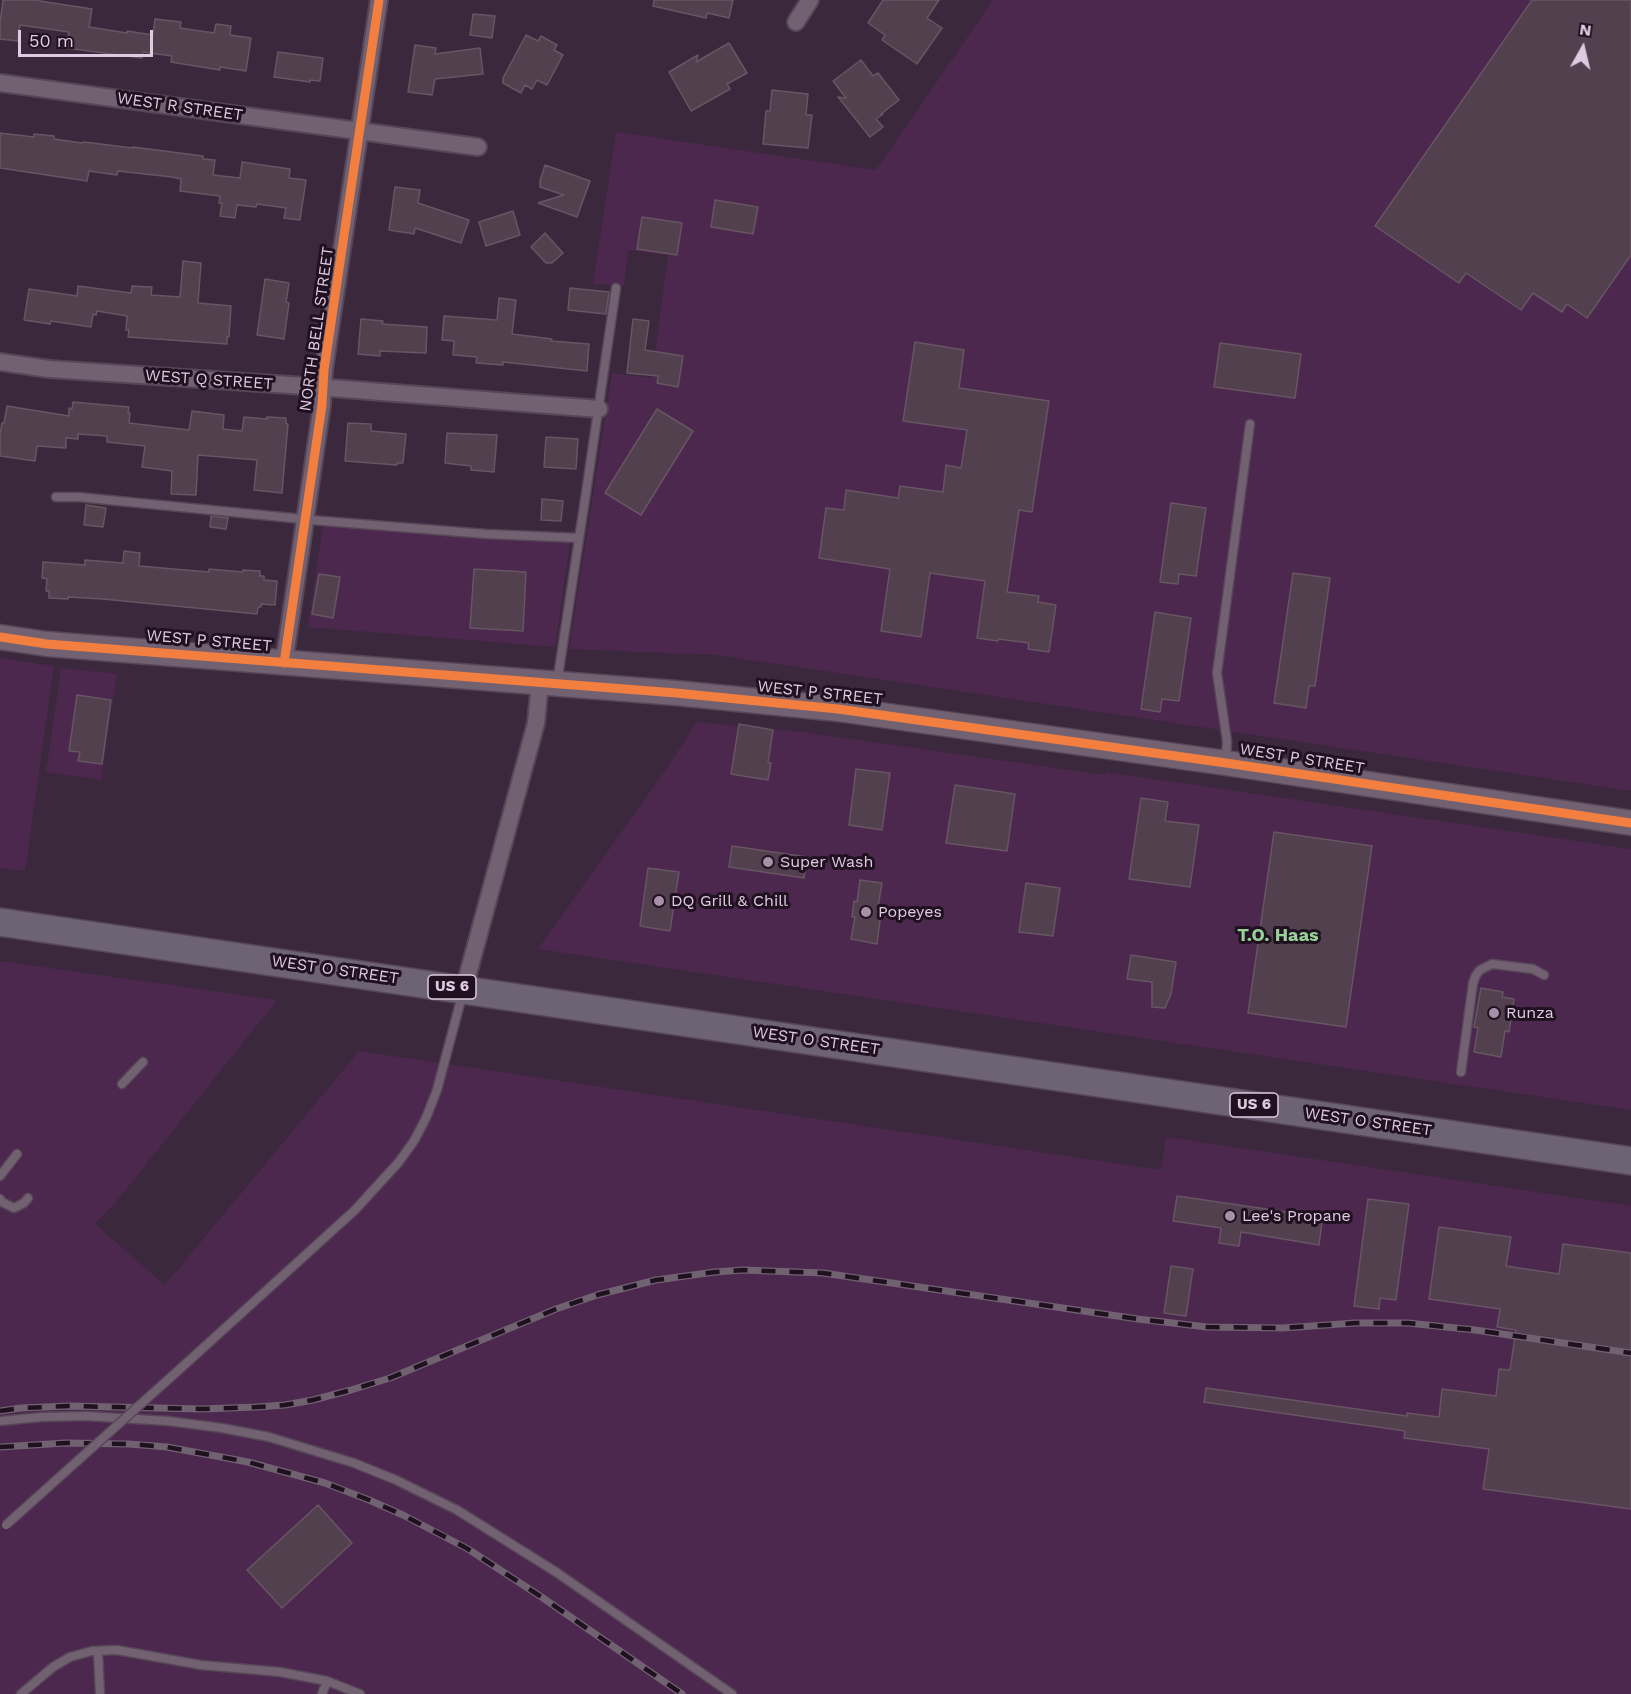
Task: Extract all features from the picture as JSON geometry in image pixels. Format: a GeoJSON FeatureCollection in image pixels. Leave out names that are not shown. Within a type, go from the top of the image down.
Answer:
{"type":"FeatureCollection","features":[{"type":"Feature","properties":{"kind":"main road","name":"WEST O STREET"},"geometry":{"type":"LineString","coordinates":[[0,922],[1631,1161]]}},
{"type":"Feature","properties":{"kind":"street","name":"NORTH BELL STREET"},"geometry":{"type":"LineString","coordinates":[[284,663],[322,405],[324,370],[379,0]]}},
{"type":"Feature","properties":{"kind":"street"},"geometry":{"type":"LineString","coordinates":[[796,22],[810,0]]}},
{"type":"Feature","properties":{"kind":"street","name":"WEST R STREET"},"geometry":{"type":"LineString","coordinates":[[0,83],[478,147]]}},
{"type":"Feature","properties":{"kind":"street","name":"WEST Q STREET"},"geometry":{"type":"LineString","coordinates":[[0,362],[49,369],[599,409]]}},
{"type":"Feature","properties":{"kind":"street","name":"WEST P STREET"},"geometry":{"type":"LineString","coordinates":[[0,637],[47,644],[676,693],[838,709],[1631,823]]}},
{"type":"Feature","properties":{"kind":"street"},"geometry":{"type":"LineString","coordinates":[[464,989],[548,683]]}},
{"type":"Feature","properties":{"kind":"lane"},"geometry":{"type":"LineString","coordinates":[[548,683],[579,538],[616,288]]}},
{"type":"Feature","properties":{"kind":"lane"},"geometry":{"type":"LineString","coordinates":[[1226,763],[1227,741],[1217,673],[1250,424]]}},
{"type":"Feature","properties":{"kind":"lane"},"geometry":{"type":"LineString","coordinates":[[56,496],[486,534],[579,538]]}},
{"type":"Feature","properties":{"kind":"lane"},"geometry":{"type":"LineString","coordinates":[[1461,1072],[1473,983],[1480,970],[1492,964],[1533,969],[1544,975]]}},
{"type":"Feature","properties":{"kind":"lane"},"geometry":{"type":"LineString","coordinates":[[3,1528],[355,1210],[398,1163],[414,1141],[437,1090],[464,989]]}},
{"type":"Feature","properties":{"kind":"lane"},"geometry":{"type":"LineString","coordinates":[[122,1084],[143,1062]]}},
{"type":"Feature","properties":{"kind":"lane"},"geometry":{"type":"LineString","coordinates":[[0,1176],[17,1154]]}},
{"type":"Feature","properties":{"kind":"lane"},"geometry":{"type":"LineString","coordinates":[[0,1199],[14,1208],[28,1198]]}},
{"type":"Feature","properties":{"kind":"lane"},"geometry":{"type":"LineString","coordinates":[[0,1422],[41,1417],[86,1416],[168,1421],[269,1437],[354,1463],[396,1480],[457,1510],[556,1572],[732,1694]]}},
{"type":"Feature","properties":{"kind":"lane"},"geometry":{"type":"LineString","coordinates":[[21,1694],[53,1667],[70,1657],[98,1651],[117,1650],[201,1665],[280,1672],[327,1682],[360,1694]]}},
{"type":"Feature","properties":{"kind":"lane"},"geometry":{"type":"LineString","coordinates":[[98,1651],[100,1694]]}},
{"type":"Feature","properties":{"kind":"lane"},"geometry":{"type":"LineString","coordinates":[[322,1694],[327,1682]]}},
{"type":"Feature","properties":{"kind":"shaded area"},"geometry":{"type":"Polygon","coordinates":[[[993,0],[1631,0],[1631,791],[717,655],[569,649],[612,373],[652,378],[668,255],[628,250],[624,286],[593,284],[616,132],[876,170],[993,0]]]}},
{"type":"Feature","properties":{"kind":"shaded area"},"geometry":{"type":"Polygon","coordinates":[[[323,525],[570,542],[555,647],[308,627],[323,525]]]}},
{"type":"Feature","properties":{"kind":"shaded area"},"geometry":{"type":"Polygon","coordinates":[[[0,658],[54,666],[25,871],[0,868],[0,658]]]}},
{"type":"Feature","properties":{"kind":"shaded area"},"geometry":{"type":"Polygon","coordinates":[[[61,668],[117,674],[101,780],[46,772],[61,668]]]}},
{"type":"Feature","properties":{"kind":"shaded area"},"geometry":{"type":"Polygon","coordinates":[[[697,722],[802,732],[1105,775],[1106,772],[1631,849],[1631,1110],[538,949],[667,768],[697,722]]]}},
{"type":"Feature","properties":{"kind":"shaded area"},"geometry":{"type":"Polygon","coordinates":[[[0,961],[277,1000],[116,1202],[95,1224],[165,1285],[359,1051],[1161,1170],[1166,1137],[1631,1206],[1631,1694],[0,1694],[0,961]]]}},
{"type":"Feature","properties":{"kind":"building"},"geometry":{"type":"Polygon","coordinates":[[[3,0],[40,0],[92,9],[89,27],[127,33],[127,31],[153,35],[155,19],[181,22],[180,28],[214,33],[216,24],[231,26],[230,35],[251,38],[246,71],[220,67],[220,70],[171,62],[172,56],[143,52],[142,58],[66,48],[69,32],[20,25],[18,41],[0,39],[3,0]]]}},
{"type":"Feature","properties":{"kind":"building"},"geometry":{"type":"Polygon","coordinates":[[[654,0],[733,0],[729,18],[707,13],[706,18],[653,6],[654,0]]]}},
{"type":"Feature","properties":{"kind":"building"},"geometry":{"type":"Polygon","coordinates":[[[883,0],[939,0],[927,18],[942,28],[917,64],[882,40],[885,35],[868,23],[883,0]]]}},
{"type":"Feature","properties":{"kind":"building"},"geometry":{"type":"Polygon","coordinates":[[[1532,0],[1631,0],[1631,255],[1587,318],[1567,304],[1562,312],[1533,293],[1521,310],[1466,273],[1459,283],[1375,226],[1532,0]]]}},
{"type":"Feature","properties":{"kind":"building"},"geometry":{"type":"Polygon","coordinates":[[[473,14],[495,16],[492,38],[470,35],[473,14]]]}},
{"type":"Feature","properties":{"kind":"building"},"geometry":{"type":"Polygon","coordinates":[[[526,35],[538,41],[541,36],[557,45],[554,50],[563,55],[547,85],[537,80],[532,89],[525,85],[521,93],[503,83],[503,78],[526,35]]]}},
{"type":"Feature","properties":{"kind":"building"},"geometry":{"type":"Polygon","coordinates":[[[729,43],[747,73],[727,84],[730,89],[691,111],[669,72],[698,55],[696,62],[729,43]]]}},
{"type":"Feature","properties":{"kind":"building"},"geometry":{"type":"Polygon","coordinates":[[[415,45],[436,48],[435,54],[480,48],[483,74],[435,79],[432,95],[408,92],[415,45]]]}},
{"type":"Feature","properties":{"kind":"building"},"geometry":{"type":"Polygon","coordinates":[[[278,52],[323,58],[320,81],[310,80],[310,82],[274,77],[278,52]]]}},
{"type":"Feature","properties":{"kind":"building"},"geometry":{"type":"Polygon","coordinates":[[[861,60],[873,76],[878,73],[899,100],[876,119],[883,127],[870,137],[838,97],[846,98],[833,81],[861,60]]]}},
{"type":"Feature","properties":{"kind":"building"},"geometry":{"type":"Polygon","coordinates":[[[772,90],[808,94],[806,115],[812,115],[808,148],[763,144],[766,111],[770,111],[772,90]]]}},
{"type":"Feature","properties":{"kind":"building"},"geometry":{"type":"Polygon","coordinates":[[[0,133],[34,137],[34,134],[54,136],[54,139],[82,143],[203,156],[203,159],[215,160],[213,175],[240,178],[242,162],[290,169],[289,178],[306,180],[300,220],[284,218],[286,208],[257,204],[256,207],[237,205],[235,218],[220,216],[222,203],[219,203],[220,196],[180,191],[181,179],[172,177],[118,171],[117,175],[89,171],[87,181],[0,168],[0,133]]]}},
{"type":"Feature","properties":{"kind":"building"},"geometry":{"type":"Polygon","coordinates":[[[545,165],[590,181],[577,217],[538,203],[564,195],[540,187],[545,165]]]}},
{"type":"Feature","properties":{"kind":"building"},"geometry":{"type":"Polygon","coordinates":[[[395,187],[420,190],[418,203],[469,220],[461,243],[415,228],[414,234],[389,230],[395,187]]]}},
{"type":"Feature","properties":{"kind":"building"},"geometry":{"type":"Polygon","coordinates":[[[715,200],[758,207],[753,234],[711,227],[715,200]]]}},
{"type":"Feature","properties":{"kind":"building"},"geometry":{"type":"Polygon","coordinates":[[[513,211],[520,235],[486,246],[479,222],[513,211]]]}},
{"type":"Feature","properties":{"kind":"building"},"geometry":{"type":"Polygon","coordinates":[[[642,217],[682,223],[677,255],[637,249],[642,217]]]}},
{"type":"Feature","properties":{"kind":"building"},"geometry":{"type":"Polygon","coordinates":[[[545,233],[563,253],[552,263],[546,263],[531,247],[545,233]]]}},
{"type":"Feature","properties":{"kind":"building"},"geometry":{"type":"Polygon","coordinates":[[[183,261],[201,263],[198,303],[231,306],[227,344],[128,337],[127,316],[97,311],[96,315],[93,314],[91,327],[51,321],[50,324],[24,320],[29,289],[77,296],[78,286],[131,293],[132,286],[152,287],[151,295],[180,297],[183,261]]]}},
{"type":"Feature","properties":{"kind":"building"},"geometry":{"type":"Polygon","coordinates":[[[265,279],[289,283],[284,339],[257,335],[265,279]]]}},
{"type":"Feature","properties":{"kind":"building"},"geometry":{"type":"Polygon","coordinates":[[[570,288],[609,292],[606,314],[568,310],[570,288]]]}},
{"type":"Feature","properties":{"kind":"building"},"geometry":{"type":"Polygon","coordinates":[[[499,298],[516,300],[512,334],[552,339],[551,341],[589,344],[587,371],[503,362],[503,365],[476,363],[477,357],[453,355],[454,341],[442,340],[444,316],[497,320],[499,298]]]}},
{"type":"Feature","properties":{"kind":"building"},"geometry":{"type":"Polygon","coordinates":[[[361,319],[383,321],[382,324],[427,327],[426,353],[380,351],[380,356],[358,354],[361,319]]]}},
{"type":"Feature","properties":{"kind":"building"},"geometry":{"type":"Polygon","coordinates":[[[633,319],[649,321],[645,350],[683,356],[678,387],[657,383],[658,376],[627,373],[633,319]]]}},
{"type":"Feature","properties":{"kind":"building"},"geometry":{"type":"Polygon","coordinates":[[[915,342],[964,350],[959,388],[1049,401],[1032,512],[1019,510],[1007,592],[1039,596],[1038,602],[1056,605],[1049,652],[1028,649],[1029,643],[977,638],[985,581],[930,573],[921,637],[881,631],[890,569],[819,558],[826,508],[844,510],[846,490],[898,498],[900,486],[943,492],[946,465],[961,468],[967,430],[903,421],[915,342]]]}},
{"type":"Feature","properties":{"kind":"building"},"geometry":{"type":"Polygon","coordinates":[[[1220,343],[1301,354],[1295,398],[1214,387],[1220,343]]]}},
{"type":"Feature","properties":{"kind":"building"},"geometry":{"type":"Polygon","coordinates":[[[73,402],[129,407],[129,423],[189,430],[192,411],[224,415],[223,429],[242,431],[244,417],[286,418],[286,424],[288,424],[282,493],[254,490],[257,460],[198,455],[196,495],[171,494],[172,471],[142,467],[145,446],[107,442],[107,436],[78,434],[78,439],[66,438],[66,448],[37,446],[35,461],[0,456],[0,434],[7,406],[69,416],[69,408],[72,409],[73,402]]]}},
{"type":"Feature","properties":{"kind":"building"},"geometry":{"type":"Polygon","coordinates":[[[657,409],[693,431],[641,515],[605,493],[657,409]]]}},
{"type":"Feature","properties":{"kind":"building"},"geometry":{"type":"Polygon","coordinates":[[[348,423],[371,424],[371,431],[406,434],[403,463],[397,463],[397,465],[345,461],[348,423]]]}},
{"type":"Feature","properties":{"kind":"building"},"geometry":{"type":"Polygon","coordinates":[[[447,433],[497,435],[494,472],[471,470],[471,466],[445,463],[447,433]]]}},
{"type":"Feature","properties":{"kind":"building"},"geometry":{"type":"Polygon","coordinates":[[[546,437],[578,439],[576,469],[544,467],[546,437]]]}},
{"type":"Feature","properties":{"kind":"building"},"geometry":{"type":"Polygon","coordinates":[[[542,499],[563,501],[561,521],[541,520],[542,499]]]}},
{"type":"Feature","properties":{"kind":"building"},"geometry":{"type":"Polygon","coordinates":[[[1171,503],[1206,508],[1196,576],[1179,574],[1178,584],[1160,582],[1171,503]]]}},
{"type":"Feature","properties":{"kind":"building"},"geometry":{"type":"Polygon","coordinates":[[[86,505],[106,508],[103,527],[84,525],[86,505]]]}},
{"type":"Feature","properties":{"kind":"building"},"geometry":{"type":"Polygon","coordinates":[[[211,516],[228,518],[226,529],[210,527],[211,516]]]}},
{"type":"Feature","properties":{"kind":"building"},"geometry":{"type":"Polygon","coordinates":[[[124,551],[140,553],[139,566],[209,572],[209,569],[260,571],[260,576],[264,576],[264,580],[277,581],[275,605],[261,604],[257,614],[103,599],[49,598],[49,591],[46,591],[47,579],[42,578],[43,562],[85,565],[85,560],[123,563],[124,551]]]}},
{"type":"Feature","properties":{"kind":"building"},"geometry":{"type":"Polygon","coordinates":[[[474,569],[526,572],[523,631],[470,628],[474,569]]]}},
{"type":"Feature","properties":{"kind":"building"},"geometry":{"type":"Polygon","coordinates":[[[1293,573],[1330,578],[1315,686],[1309,686],[1306,708],[1274,703],[1293,573]]]}},
{"type":"Feature","properties":{"kind":"building"},"geometry":{"type":"Polygon","coordinates":[[[319,574],[340,577],[333,618],[312,614],[319,574]]]}},
{"type":"Feature","properties":{"kind":"building"},"geometry":{"type":"Polygon","coordinates":[[[1155,612],[1191,618],[1179,701],[1162,699],[1160,712],[1141,709],[1155,612]]]}},
{"type":"Feature","properties":{"kind":"building"},"geometry":{"type":"Polygon","coordinates":[[[77,695],[111,700],[102,764],[78,761],[80,752],[69,751],[77,695]]]}},
{"type":"Feature","properties":{"kind":"building"},"geometry":{"type":"Polygon","coordinates":[[[739,724],[773,730],[768,780],[731,774],[739,724]]]}},
{"type":"Feature","properties":{"kind":"building"},"geometry":{"type":"Polygon","coordinates":[[[856,769],[890,773],[882,830],[849,825],[856,769]]]}},
{"type":"Feature","properties":{"kind":"building"},"geometry":{"type":"Polygon","coordinates":[[[955,785],[1015,794],[1007,851],[946,843],[955,785]]]}},
{"type":"Feature","properties":{"kind":"building"},"geometry":{"type":"Polygon","coordinates":[[[1141,798],[1168,802],[1165,821],[1199,825],[1190,887],[1129,879],[1141,798]]]}},
{"type":"Feature","properties":{"kind":"building"},"geometry":{"type":"Polygon","coordinates":[[[1274,832],[1372,846],[1346,1027],[1248,1013],[1274,832]]]}},
{"type":"Feature","properties":{"kind":"building","name":"Super Wash"},"geometry":{"type":"Polygon","coordinates":[[[732,846],[807,857],[804,878],[729,867],[732,846]]]}},
{"type":"Feature","properties":{"kind":"building","name":"DQ Grill & Chill"},"geometry":{"type":"Polygon","coordinates":[[[648,868],[679,872],[670,931],[640,926],[648,868]]]}},
{"type":"Feature","properties":{"kind":"building","name":"Popeyes"},"geometry":{"type":"Polygon","coordinates":[[[860,880],[882,883],[877,912],[881,912],[877,944],[851,939],[855,917],[852,917],[854,901],[857,902],[860,880]]]}},
{"type":"Feature","properties":{"kind":"building"},"geometry":{"type":"Polygon","coordinates":[[[1026,883],[1060,888],[1053,936],[1019,932],[1026,883]]]}},
{"type":"Feature","properties":{"kind":"building"},"geometry":{"type":"Polygon","coordinates":[[[1131,955],[1176,962],[1171,994],[1165,1008],[1152,1007],[1152,982],[1127,979],[1131,955]]]}},
{"type":"Feature","properties":{"kind":"building","name":"Runza"},"geometry":{"type":"Polygon","coordinates":[[[1481,988],[1503,992],[1502,997],[1514,999],[1509,1032],[1505,1031],[1501,1057],[1474,1052],[1478,1028],[1474,1027],[1481,988]]]}},
{"type":"Feature","properties":{"kind":"building","name":"Lee's Propane"},"geometry":{"type":"Polygon","coordinates":[[[1177,1196],[1287,1212],[1288,1209],[1323,1214],[1319,1245],[1241,1232],[1239,1246],[1219,1243],[1221,1228],[1173,1221],[1177,1196]]]}},
{"type":"Feature","properties":{"kind":"building"},"geometry":{"type":"Polygon","coordinates":[[[1368,1199],[1409,1204],[1396,1300],[1380,1298],[1379,1309],[1354,1306],[1368,1199]]]}},
{"type":"Feature","properties":{"kind":"building"},"geometry":{"type":"Polygon","coordinates":[[[1439,1227],[1511,1237],[1506,1266],[1559,1274],[1563,1244],[1631,1253],[1631,1509],[1483,1489],[1489,1449],[1404,1438],[1405,1431],[1204,1402],[1206,1388],[1407,1416],[1407,1413],[1439,1417],[1442,1389],[1496,1396],[1499,1369],[1510,1370],[1516,1330],[1497,1327],[1500,1309],[1429,1299],[1439,1227]]]}},
{"type":"Feature","properties":{"kind":"building"},"geometry":{"type":"Polygon","coordinates":[[[1171,1266],[1193,1269],[1186,1316],[1164,1313],[1171,1266]]]}},
{"type":"Feature","properties":{"kind":"building"},"geometry":{"type":"Polygon","coordinates":[[[318,1505],[352,1543],[282,1608],[247,1570],[318,1505]]]}},
{"type":"Feature","properties":{"kind":"railway"},"geometry":{"type":"LineString","coordinates":[[0,1411],[69,1406],[202,1409],[285,1405],[313,1400],[390,1378],[556,1309],[597,1295],[656,1280],[743,1270],[823,1273],[1207,1327],[1283,1328],[1355,1323],[1408,1323],[1475,1330],[1631,1353]]}},
{"type":"Feature","properties":{"kind":"railway"},"geometry":{"type":"LineString","coordinates":[[0,1447],[66,1443],[167,1447],[248,1462],[325,1483],[403,1515],[468,1549],[682,1694]]}},
{"type":"Feature","properties":{"kind":"cycle path"},"geometry":{"type":"LineString","coordinates":[[284,663],[322,405],[324,370],[379,0]]}},
{"type":"Feature","properties":{"kind":"cycle path"},"geometry":{"type":"LineString","coordinates":[[0,637],[47,644],[676,693],[838,709],[1631,823]]}},
{"type":"Feature","properties":{"kind":"place","name":"Super Wash"},"geometry":{"type":"Point","coordinates":[768,862]}},
{"type":"Feature","properties":{"kind":"place","name":"DQ Grill & Chill"},"geometry":{"type":"Point","coordinates":[659,901]}},
{"type":"Feature","properties":{"kind":"place","name":"Popeyes"},"geometry":{"type":"Point","coordinates":[866,912]}},
{"type":"Feature","properties":{"kind":"place","name":"Runza"},"geometry":{"type":"Point","coordinates":[1494,1013]}},
{"type":"Feature","properties":{"kind":"place","name":"Lee's Propane"},"geometry":{"type":"Point","coordinates":[1230,1216]}},
{"type":"Feature","properties":{"kind":"district","name":"T.O. Haas"},"geometry":{"type":"Point","coordinates":[1278,936]}}]}
